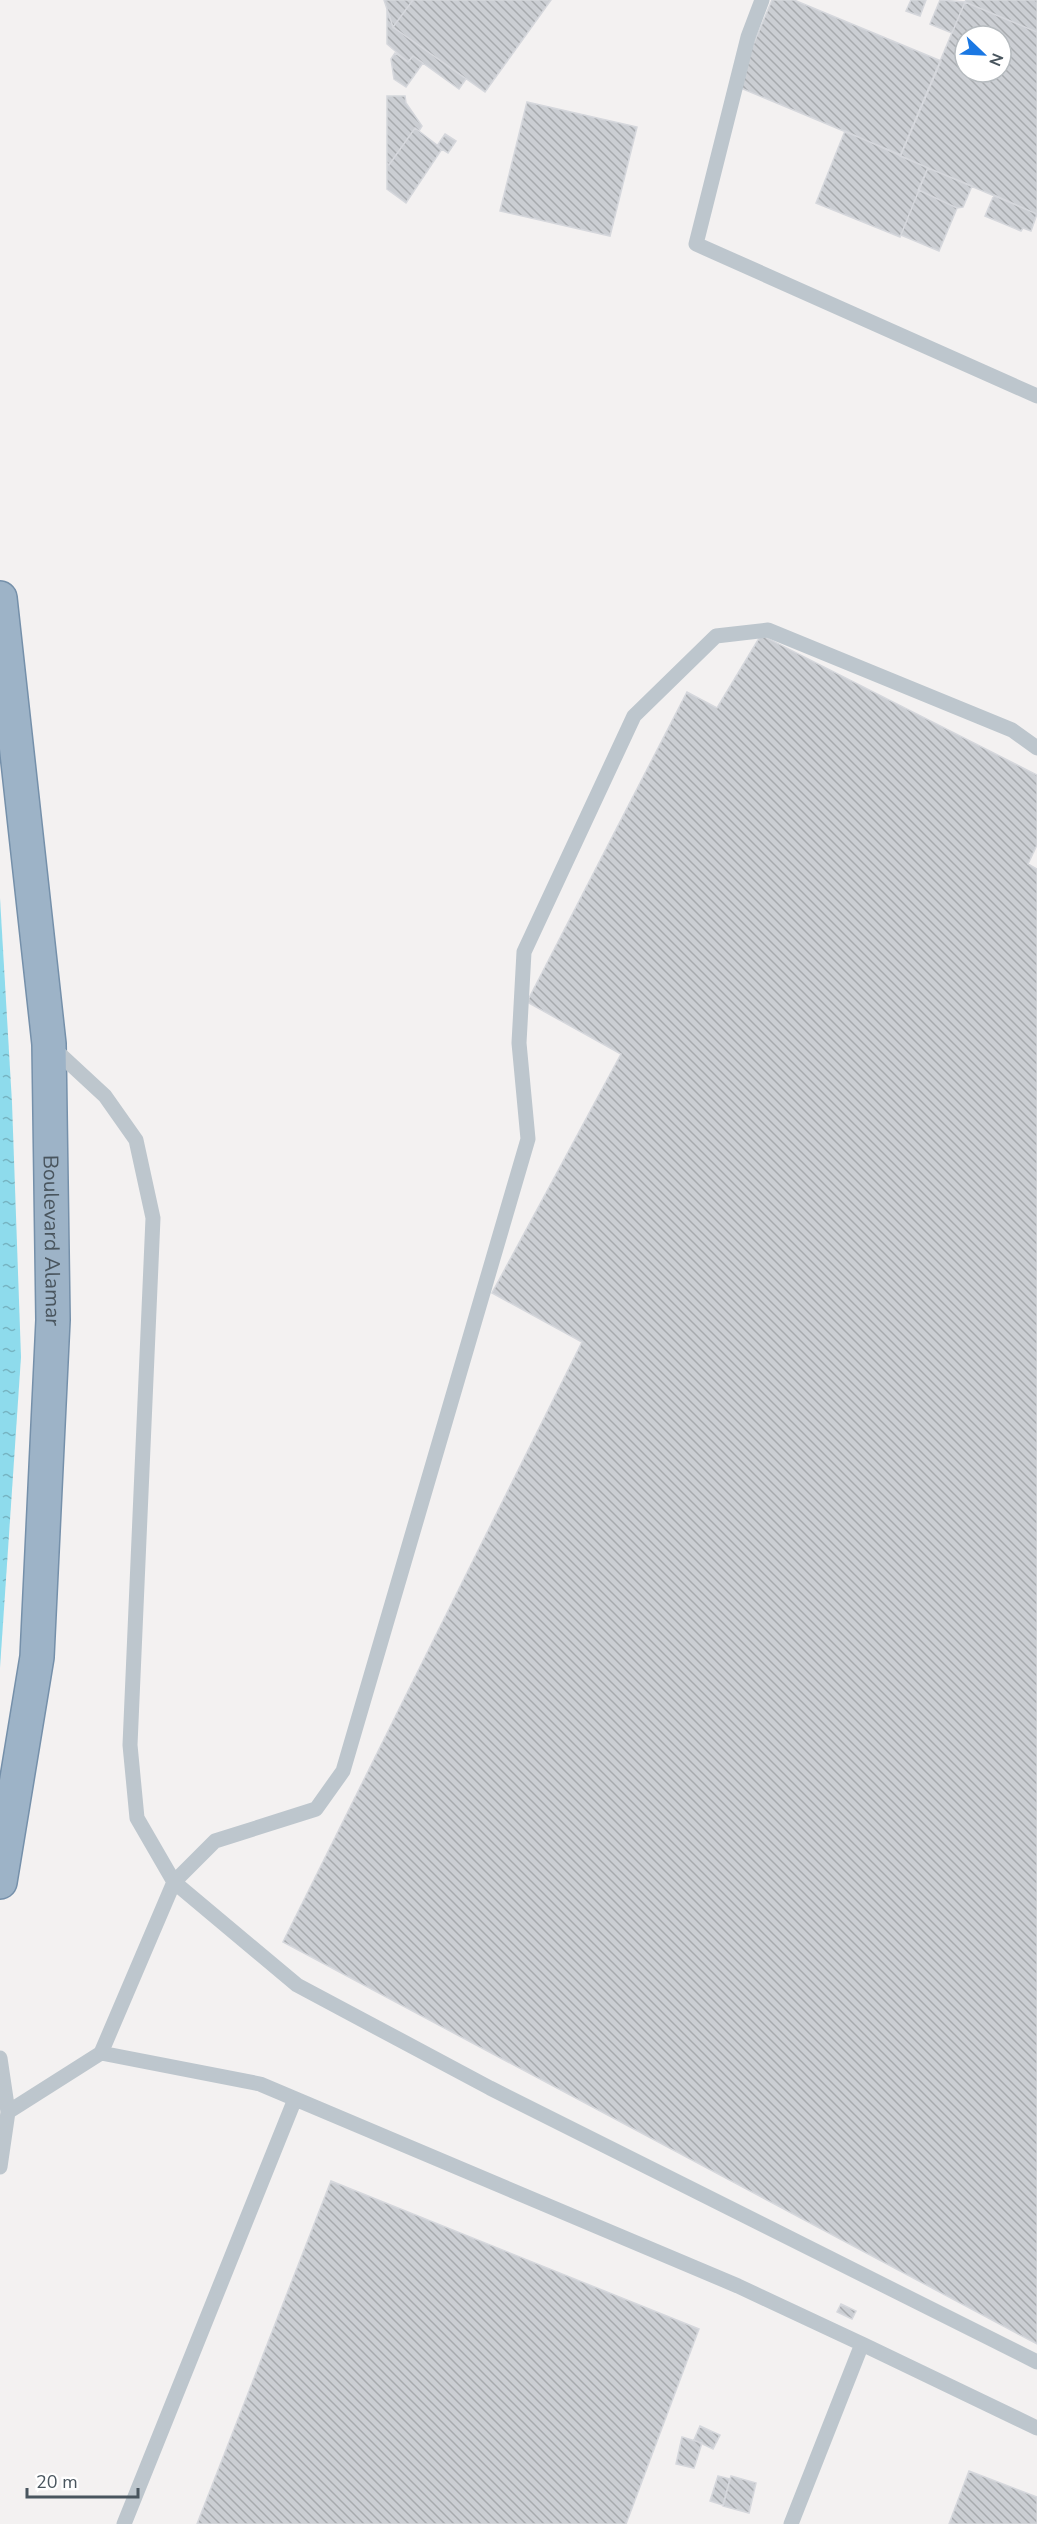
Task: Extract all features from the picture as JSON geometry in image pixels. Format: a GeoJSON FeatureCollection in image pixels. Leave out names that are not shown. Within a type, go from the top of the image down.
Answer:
{"type":"FeatureCollection","features":[{"type":"Feature","properties":{"kind":"highway","name":"Boulevard Alamar"},"geometry":{"type":"LineString","coordinates":[[0,598],[49,1044],[53,1320],[36,1657],[0,1882]]}},
{"type":"Feature","properties":{"kind":"lane"},"geometry":{"type":"LineString","coordinates":[[762,0],[748,37],[696,243],[1037,396]]}},
{"type":"Feature","properties":{"kind":"lane"},"geometry":{"type":"LineString","coordinates":[[8,2112],[101,2053],[174,1882],[215,1841],[316,1809],[343,1771],[528,1139],[519,1043],[524,952],[634,716],[716,636],[768,630],[1012,730],[1037,748]]}},
{"type":"Feature","properties":{"kind":"lane"},"geometry":{"type":"LineString","coordinates":[[49,1044],[105,1096],[136,1140],[153,1218],[130,1745],[137,1818],[174,1882],[297,1985],[490,2088],[1037,2361]]}},
{"type":"Feature","properties":{"kind":"lane"},"geometry":{"type":"LineString","coordinates":[[101,2053],[260,2084],[738,2286],[1037,2428]]}},
{"type":"Feature","properties":{"kind":"lane"},"geometry":{"type":"LineString","coordinates":[[0,2058],[8,2112],[0,2167]]}},
{"type":"Feature","properties":{"kind":"lane"},"geometry":{"type":"LineString","coordinates":[[124,2524],[295,2099]]}},
{"type":"Feature","properties":{"kind":"lane"},"geometry":{"type":"LineString","coordinates":[[791,2524],[862,2344]]}},
{"type":"Feature","properties":{"kind":"water"},"geometry":{"type":"Polygon","coordinates":[[[0,898],[12,1103],[21,1357],[0,1668],[0,898]]]}},
{"type":"Feature","properties":{"kind":"building"},"geometry":{"type":"Polygon","coordinates":[[[384,0],[413,0],[393,27],[384,0]]]}},
{"type":"Feature","properties":{"kind":"building"},"geometry":{"type":"Polygon","coordinates":[[[413,0],[551,0],[485,92],[393,27],[413,0]]]}},
{"type":"Feature","properties":{"kind":"building"},"geometry":{"type":"Polygon","coordinates":[[[772,0],[794,0],[941,61],[901,155],[736,86],[772,0]]]}},
{"type":"Feature","properties":{"kind":"building"},"geometry":{"type":"Polygon","coordinates":[[[911,0],[926,0],[920,16],[906,11],[911,0]]]}},
{"type":"Feature","properties":{"kind":"building"},"geometry":{"type":"Polygon","coordinates":[[[940,0],[965,2],[956,24],[953,24],[952,33],[930,24],[940,0]]]}},
{"type":"Feature","properties":{"kind":"building"},"geometry":{"type":"Polygon","coordinates":[[[966,0],[1037,0],[1037,32],[965,2],[966,0]]]}},
{"type":"Feature","properties":{"kind":"building"},"geometry":{"type":"Polygon","coordinates":[[[965,2],[1037,32],[1037,214],[900,156],[953,30],[953,84],[1013,84],[1013,24],[956,24],[965,2]]]}},
{"type":"Feature","properties":{"kind":"building"},"geometry":{"type":"Polygon","coordinates":[[[387,9],[393,27],[466,79],[459,89],[413,56],[408,62],[387,44],[387,9]]]}},
{"type":"Feature","properties":{"kind":"building"},"geometry":{"type":"Polygon","coordinates":[[[395,53],[408,62],[413,56],[423,63],[406,87],[394,79],[391,59],[395,53]]]}},
{"type":"Feature","properties":{"kind":"building"},"geometry":{"type":"Polygon","coordinates":[[[387,96],[405,96],[406,103],[422,126],[419,131],[415,128],[389,165],[387,163],[387,96]]]}},
{"type":"Feature","properties":{"kind":"building"},"geometry":{"type":"Polygon","coordinates":[[[527,102],[637,127],[610,236],[500,211],[527,102]]]}},
{"type":"Feature","properties":{"kind":"building"},"geometry":{"type":"Polygon","coordinates":[[[415,128],[442,149],[406,203],[387,189],[387,163],[389,165],[415,128]]]}},
{"type":"Feature","properties":{"kind":"building"},"geometry":{"type":"Polygon","coordinates":[[[845,131],[928,168],[900,237],[816,203],[845,131]]]}},
{"type":"Feature","properties":{"kind":"building"},"geometry":{"type":"Polygon","coordinates":[[[445,134],[456,141],[448,153],[437,146],[445,134]]]}},
{"type":"Feature","properties":{"kind":"building"},"geometry":{"type":"Polygon","coordinates":[[[928,168],[972,186],[963,207],[957,208],[918,190],[928,168]]]}},
{"type":"Feature","properties":{"kind":"building"},"geometry":{"type":"Polygon","coordinates":[[[919,190],[957,208],[939,251],[901,235],[919,190]]]}},
{"type":"Feature","properties":{"kind":"building"},"geometry":{"type":"Polygon","coordinates":[[[994,195],[1037,214],[1031,231],[1023,228],[1021,231],[985,216],[994,195]]]}},
{"type":"Feature","properties":{"kind":"building"},"geometry":{"type":"Polygon","coordinates":[[[761,635],[1037,775],[1037,845],[1028,864],[1037,869],[1037,2344],[283,1942],[582,1342],[492,1293],[621,1054],[527,1002],[687,692],[717,708],[761,635]]]}},
{"type":"Feature","properties":{"kind":"building"},"geometry":{"type":"Polygon","coordinates":[[[331,2181],[699,2329],[626,2524],[197,2524],[331,2181]]]}},
{"type":"Feature","properties":{"kind":"building"},"geometry":{"type":"Polygon","coordinates":[[[841,2304],[856,2311],[852,2319],[837,2312],[841,2304]]]}},
{"type":"Feature","properties":{"kind":"building"},"geometry":{"type":"Polygon","coordinates":[[[700,2426],[720,2435],[713,2449],[694,2440],[700,2426]]]}},
{"type":"Feature","properties":{"kind":"building"},"geometry":{"type":"Polygon","coordinates":[[[682,2437],[702,2443],[694,2468],[676,2464],[682,2437]]]}},
{"type":"Feature","properties":{"kind":"building"},"geometry":{"type":"Polygon","coordinates":[[[969,2471],[1037,2497],[1037,2524],[949,2524],[969,2471]]]}},
{"type":"Feature","properties":{"kind":"building"},"geometry":{"type":"Polygon","coordinates":[[[718,2476],[730,2479],[723,2505],[710,2501],[718,2476]]]}},
{"type":"Feature","properties":{"kind":"building"},"geometry":{"type":"Polygon","coordinates":[[[731,2476],[756,2483],[749,2513],[723,2506],[731,2476]]]}}]}
